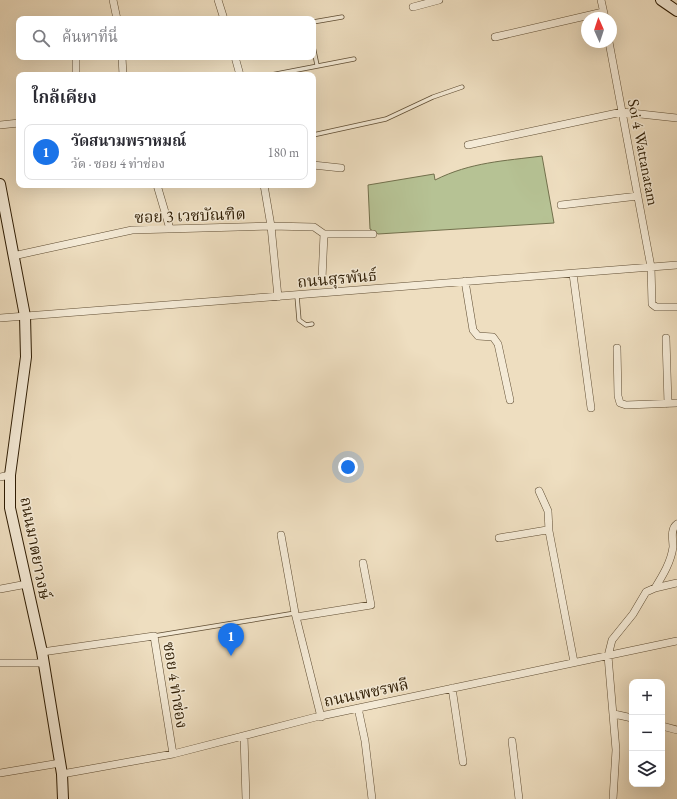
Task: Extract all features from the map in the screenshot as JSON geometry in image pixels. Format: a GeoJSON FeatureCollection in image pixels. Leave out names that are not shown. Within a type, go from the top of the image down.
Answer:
{"type":"FeatureCollection","features":[{"type":"Feature","properties":{"kind":"street"},"geometry":{"type":"LineString","coordinates":[[113,0],[116,16]]}},
{"type":"Feature","properties":{"kind":"street"},"geometry":{"type":"LineString","coordinates":[[218,0],[223,16]]}},
{"type":"Feature","properties":{"kind":"street"},"geometry":{"type":"LineString","coordinates":[[413,7],[439,0]]}},
{"type":"Feature","properties":{"kind":"street"},"geometry":{"type":"LineString","coordinates":[[601,0],[603,12]]}},
{"type":"Feature","properties":{"kind":"street"},"geometry":{"type":"LineString","coordinates":[[661,0],[677,11]]}},
{"type":"Feature","properties":{"kind":"street"},"geometry":{"type":"LineString","coordinates":[[495,36],[581,19]]}},
{"type":"Feature","properties":{"kind":"street","name":"Soi 4 Wattanatam"},"geometry":{"type":"LineString","coordinates":[[610,48],[652,267],[653,306],[677,307]]}},
{"type":"Feature","properties":{"kind":"street"},"geometry":{"type":"LineString","coordinates":[[76,60],[76,72]]}},
{"type":"Feature","properties":{"kind":"street"},"geometry":{"type":"LineString","coordinates":[[122,60],[123,72]]}},
{"type":"Feature","properties":{"kind":"street"},"geometry":{"type":"LineString","coordinates":[[236,60],[239,72]]}},
{"type":"Feature","properties":{"kind":"street"},"geometry":{"type":"LineString","coordinates":[[468,145],[622,112],[677,118]]}},
{"type":"Feature","properties":{"kind":"street"},"geometry":{"type":"LineString","coordinates":[[0,125],[16,123]]}},
{"type":"Feature","properties":{"kind":"street"},"geometry":{"type":"LineString","coordinates":[[316,165],[341,168]]}},
{"type":"Feature","properties":{"kind":"street","name":"ถนนมาตยาวงษ์"},"geometry":{"type":"LineString","coordinates":[[0,188],[25,316],[26,357],[5,476],[10,508],[44,662],[62,774],[63,799]]}},
{"type":"Feature","properties":{"kind":"street"},"geometry":{"type":"LineString","coordinates":[[158,188],[170,229]]}},
{"type":"Feature","properties":{"kind":"street"},"geometry":{"type":"LineString","coordinates":[[265,188],[271,226],[278,297]]}},
{"type":"Feature","properties":{"kind":"street"},"geometry":{"type":"LineString","coordinates":[[561,205],[638,196]]}},
{"type":"Feature","properties":{"kind":"street","name":"ซอย 3 เวชบัณฑิต"},"geometry":{"type":"LineString","coordinates":[[13,256],[132,230],[271,226],[314,228],[324,234],[373,234]]}},
{"type":"Feature","properties":{"kind":"street"},"geometry":{"type":"LineString","coordinates":[[322,279],[324,234]]}},
{"type":"Feature","properties":{"kind":"street","name":"ถนนสุรพันธ์"},"geometry":{"type":"LineString","coordinates":[[0,318],[297,296],[465,281],[677,265]]}},
{"type":"Feature","properties":{"kind":"street"},"geometry":{"type":"LineString","coordinates":[[573,274],[591,408]]}},
{"type":"Feature","properties":{"kind":"street"},"geometry":{"type":"LineString","coordinates":[[465,281],[473,330],[478,336],[493,337],[498,344],[510,400]]}},
{"type":"Feature","properties":{"kind":"street"},"geometry":{"type":"LineString","coordinates":[[666,338],[668,404]]}},
{"type":"Feature","properties":{"kind":"street"},"geometry":{"type":"LineString","coordinates":[[617,348],[618,396],[620,403],[626,405],[677,403]]}},
{"type":"Feature","properties":{"kind":"street"},"geometry":{"type":"LineString","coordinates":[[539,491],[548,511],[549,531],[574,662]]}},
{"type":"Feature","properties":{"kind":"street"},"geometry":{"type":"LineString","coordinates":[[656,588],[669,562],[673,547],[673,530],[677,524]]}},
{"type":"Feature","properties":{"kind":"street"},"geometry":{"type":"LineString","coordinates":[[499,538],[547,530],[549,531]]}},
{"type":"Feature","properties":{"kind":"street"},"geometry":{"type":"LineString","coordinates":[[281,535],[295,615],[321,717]]}},
{"type":"Feature","properties":{"kind":"street"},"geometry":{"type":"LineString","coordinates":[[295,615],[371,605],[363,563]]}},
{"type":"Feature","properties":{"kind":"street"},"geometry":{"type":"LineString","coordinates":[[613,799],[616,750],[608,656],[614,636],[633,614],[643,595],[649,590],[677,583]]}},
{"type":"Feature","properties":{"kind":"street"},"geometry":{"type":"LineString","coordinates":[[0,589],[27,584]]}},
{"type":"Feature","properties":{"kind":"street","name":"ซอย 4 ท่าช่อง"},"geometry":{"type":"LineString","coordinates":[[42,652],[154,636],[173,754]]}},
{"type":"Feature","properties":{"kind":"street","name":"ถนนเพชรพลี"},"geometry":{"type":"LineString","coordinates":[[62,774],[173,754],[358,708],[677,641]]}},
{"type":"Feature","properties":{"kind":"street"},"geometry":{"type":"LineString","coordinates":[[0,662],[44,662]]}},
{"type":"Feature","properties":{"kind":"street"},"geometry":{"type":"LineString","coordinates":[[452,688],[463,762]]}},
{"type":"Feature","properties":{"kind":"street"},"geometry":{"type":"LineString","coordinates":[[358,708],[365,741],[372,799]]}},
{"type":"Feature","properties":{"kind":"street"},"geometry":{"type":"LineString","coordinates":[[614,714],[629,717]]}},
{"type":"Feature","properties":{"kind":"street"},"geometry":{"type":"LineString","coordinates":[[665,727],[677,730]]}},
{"type":"Feature","properties":{"kind":"street"},"geometry":{"type":"LineString","coordinates":[[244,736],[246,799]]}},
{"type":"Feature","properties":{"kind":"street"},"geometry":{"type":"LineString","coordinates":[[512,741],[519,799]]}},
{"type":"Feature","properties":{"kind":"street"},"geometry":{"type":"LineString","coordinates":[[0,773],[60,763]]}},
{"type":"Feature","properties":{"kind":"lane"},"geometry":{"type":"LineString","coordinates":[[316,21],[342,17]]}},
{"type":"Feature","properties":{"kind":"lane"},"geometry":{"type":"LineString","coordinates":[[285,72],[354,59]]}},
{"type":"Feature","properties":{"kind":"lane"},"geometry":{"type":"LineString","coordinates":[[316,60],[317,65]]}},
{"type":"Feature","properties":{"kind":"lane"},"geometry":{"type":"LineString","coordinates":[[316,134],[386,119],[433,97],[462,87]]}},
{"type":"Feature","properties":{"kind":"lane"},"geometry":{"type":"LineString","coordinates":[[297,296],[299,320],[306,325],[312,324]]}},
{"type":"Feature","properties":{"kind":"lane"},"geometry":{"type":"LineString","coordinates":[[154,636],[295,615]]}},
{"type":"Feature","properties":{"kind":"green space"},"geometry":{"type":"Polygon","coordinates":[[[542,156],[554,223],[378,234],[370,229],[368,185],[434,174],[435,180],[462,169],[488,163],[542,156]]]}},
{"type":"Feature","properties":{"kind":"place","name":"วัดสนามพราหมณ์"},"geometry":{"type":"Point","coordinates":[231,656]}}]}
